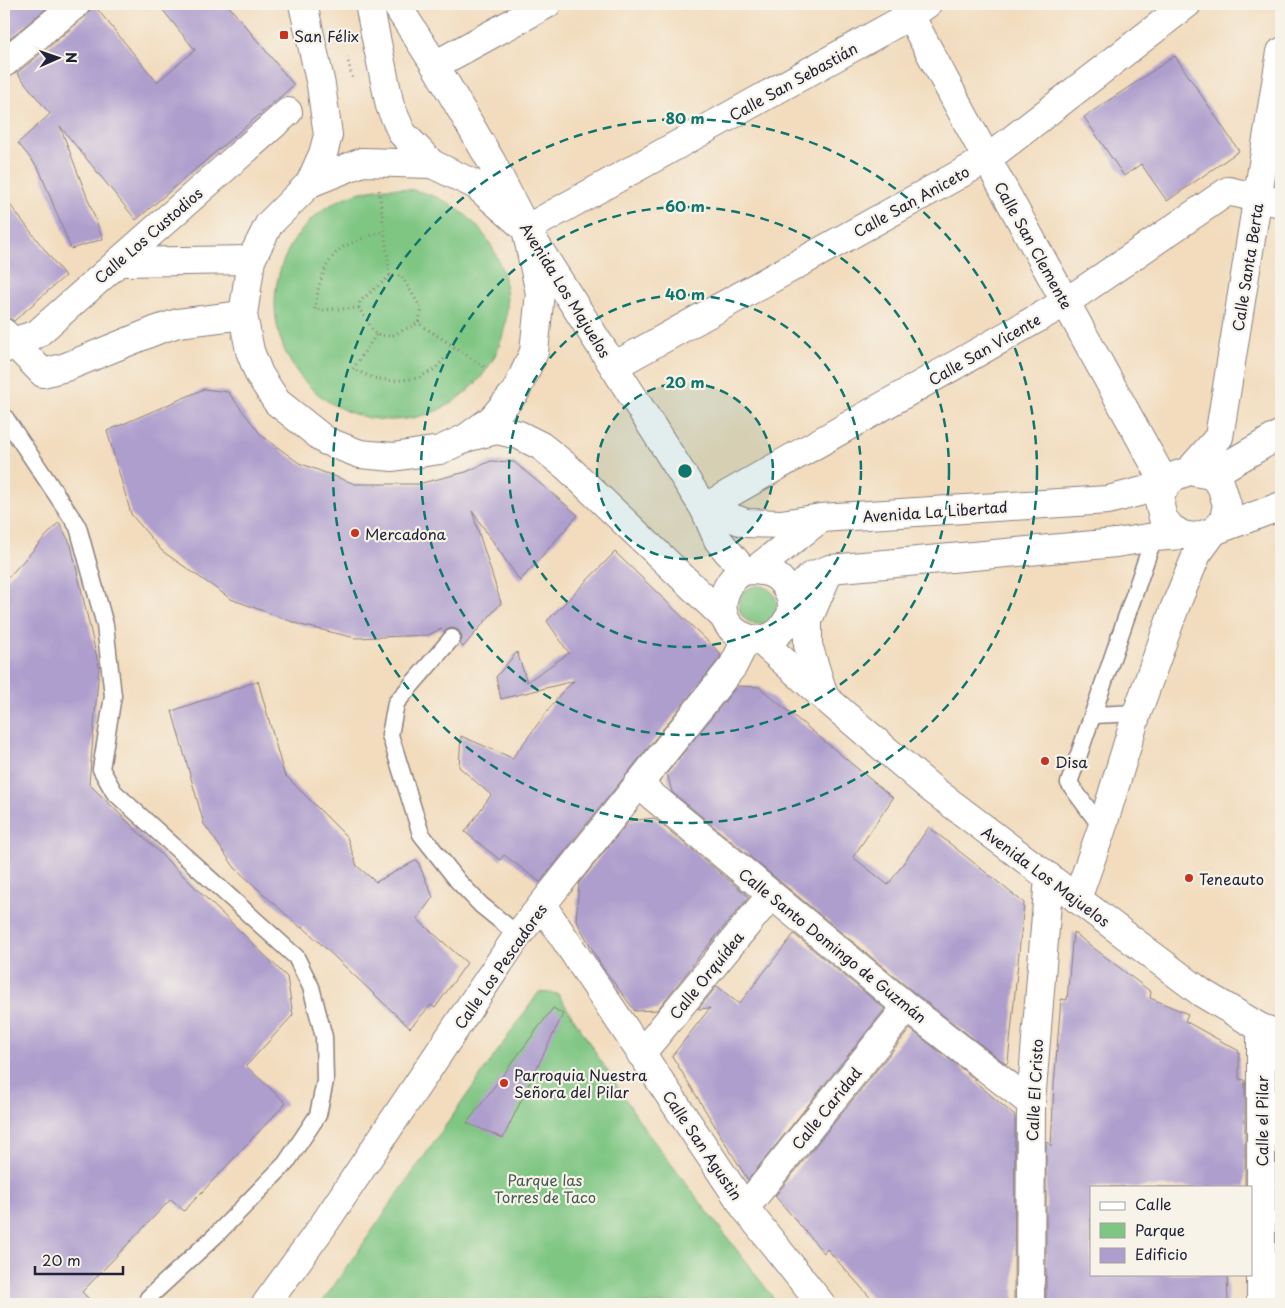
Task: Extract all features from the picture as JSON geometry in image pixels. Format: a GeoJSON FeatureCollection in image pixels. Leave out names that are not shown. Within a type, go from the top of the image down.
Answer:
{"type":"FeatureCollection","features":[{"type":"Feature","properties":{"kind":"street"},"geometry":{"type":"LineString","coordinates":[[4,63],[76,4]]}},
{"type":"Feature","properties":{"kind":"street"},"geometry":{"type":"LineString","coordinates":[[303,4],[321,84],[328,135],[323,154],[310,183],[269,224],[251,260],[244,315],[250,351],[259,374],[277,402],[326,441],[360,454],[394,457],[440,450],[466,438],[498,430],[519,435],[541,446],[566,466],[724,617],[734,631],[764,635],[791,614],[791,597],[784,583],[771,573],[750,570]]}},
{"type":"Feature","properties":{"kind":"street"},"geometry":{"type":"LineString","coordinates":[[370,4],[390,106],[402,133],[432,164],[476,185],[526,229],[540,293],[534,352],[516,391],[492,418],[466,438]]}},
{"type":"Feature","properties":{"kind":"street","name":"Avenida Los Majuelos"},"geometry":{"type":"LineString","coordinates":[[396,4],[435,65],[491,162],[526,229],[704,508],[718,540],[750,570]]}},
{"type":"Feature","properties":{"kind":"street"},"geometry":{"type":"LineString","coordinates":[[435,65],[546,4]]}},
{"type":"Feature","properties":{"kind":"street","name":"Calle San Aniceto"},"geometry":{"type":"LineString","coordinates":[[614,366],[987,159],[1187,4]]}},
{"type":"Feature","properties":{"kind":"street","name":"Calle San Clemente"},"geometry":{"type":"LineString","coordinates":[[914,8],[987,159],[1166,485]]}},
{"type":"Feature","properties":{"kind":"street","name":"Calle San Sebastián"},"geometry":{"type":"LineString","coordinates":[[526,229],[914,8]]}},
{"type":"Feature","properties":{"kind":"street","name":"Calle Santa Berta"},"geometry":{"type":"LineString","coordinates":[[1200,473],[1219,437],[1269,200],[1281,52]]}},
{"type":"Feature","properties":{"kind":"street","name":"Calle Los Custodios"},"geometry":{"type":"LineString","coordinates":[[7,341],[37,334],[288,112]]}},
{"type":"Feature","properties":{"kind":"street"},"geometry":{"type":"LineString","coordinates":[[310,183],[362,162],[432,164]]}},
{"type":"Feature","properties":{"kind":"street","name":"Calle San Vicente"},"geometry":{"type":"LineString","coordinates":[[704,508],[1066,302],[1228,191],[1269,200]]}},
{"type":"Feature","properties":{"kind":"street"},"geometry":{"type":"LineString","coordinates":[[118,262],[251,260]]}},
{"type":"Feature","properties":{"kind":"street"},"geometry":{"type":"LineString","coordinates":[[7,341],[43,373],[66,367],[178,323],[244,315]]}},
{"type":"Feature","properties":{"kind":"street"},"geometry":{"type":"LineString","coordinates":[[1182,535],[1171,528],[1164,518],[1160,506],[1161,494],[1166,485],[1175,476],[1200,473],[1281,434]]}},
{"type":"Feature","properties":{"kind":"street"},"geometry":{"type":"LineString","coordinates":[[1077,899],[1102,828],[1137,713],[1175,606],[1197,554],[1224,519],[1227,505],[1221,485],[1200,473]]}},
{"type":"Feature","properties":{"kind":"street","name":"Avenida La Libertad"},"geometry":{"type":"LineString","coordinates":[[704,508],[746,523],[781,524],[821,518],[1108,500],[1166,485]]}},
{"type":"Feature","properties":{"kind":"street"},"geometry":{"type":"LineString","coordinates":[[791,597],[811,576],[830,569],[1116,543],[1154,537],[1182,535],[1196,537],[1281,506]]}},
{"type":"Feature","properties":{"kind":"street"},"geometry":{"type":"LineString","coordinates":[[724,617],[722,598],[730,582],[750,570],[821,518]]}},
{"type":"Feature","properties":{"kind":"street"},"geometry":{"type":"LineString","coordinates":[[824,697],[808,645],[808,620],[830,569]]}},
{"type":"Feature","properties":{"kind":"street","name":"Avenida Los Majuelos"},"geometry":{"type":"LineString","coordinates":[[764,635],[794,647],[824,697],[932,789],[1202,993],[1271,1032]]}},
{"type":"Feature","properties":{"kind":"street","name":"Calle Los Pescadores"},"geometry":{"type":"LineString","coordinates":[[266,1304],[322,1227],[518,935],[733,666],[764,635]]}},
{"type":"Feature","properties":{"kind":"street","name":"Calle Santo Domingo de Guzmán"},"geometry":{"type":"LineString","coordinates":[[638,784],[907,1007],[1031,1102]]}},
{"type":"Feature","properties":{"kind":"street","name":"Calle El Cristo"},"geometry":{"type":"LineString","coordinates":[[1030,1304],[1031,1102],[1048,877]]}},
{"type":"Feature","properties":{"kind":"street","name":"Calle Orquídea"},"geometry":{"type":"LineString","coordinates":[[641,1054],[771,895]]}},
{"type":"Feature","properties":{"kind":"street","name":"Calle San Agustìn"},"geometry":{"type":"LineString","coordinates":[[542,905],[745,1208],[821,1304]]}},
{"type":"Feature","properties":{"kind":"street","name":"Calle Caridad"},"geometry":{"type":"LineString","coordinates":[[745,1208],[907,1007]]}},
{"type":"Feature","properties":{"kind":"street","name":"Calle el Pilar"},"geometry":{"type":"LineString","coordinates":[[1261,1304],[1271,1032]]}},
{"type":"Feature","properties":{"kind":"lane"},"geometry":{"type":"LineString","coordinates":[[4,416],[78,527],[105,625],[113,696],[101,769],[114,792],[296,957],[311,987],[324,1038],[325,1081],[318,1115],[286,1163],[216,1235],[148,1298],[147,1304]]}},
{"type":"Feature","properties":{"kind":"lane"},"geometry":{"type":"LineString","coordinates":[[1102,828],[1069,783],[1154,537]]}},
{"type":"Feature","properties":{"kind":"lane"},"geometry":{"type":"LineString","coordinates":[[452,638],[396,703],[390,735],[421,834],[458,881],[481,905],[518,935]]}},
{"type":"Feature","properties":{"kind":"lane"},"geometry":{"type":"LineString","coordinates":[[1094,715],[1137,713]]}},
{"type":"Feature","properties":{"kind":"path"},"geometry":{"type":"LineString","coordinates":[[379,188],[390,276]]}},
{"type":"Feature","properties":{"kind":"path"},"geometry":{"type":"LineString","coordinates":[[359,308],[315,310],[317,293],[324,271],[338,251],[356,241],[384,231]]}},
{"type":"Feature","properties":{"kind":"path"},"geometry":{"type":"LineString","coordinates":[[401,275],[422,310],[418,323],[391,336],[376,335],[359,308],[360,301],[390,276],[401,275]]}},
{"type":"Feature","properties":{"kind":"path"},"geometry":{"type":"LineString","coordinates":[[418,323],[486,368]]}},
{"type":"Feature","properties":{"kind":"path"},"geometry":{"type":"LineString","coordinates":[[376,335],[353,370],[373,378],[393,381],[418,378],[435,369],[455,347]]}},
{"type":"Feature","properties":{"kind":"green space"},"geometry":{"type":"Polygon","coordinates":[[[380,188],[402,188],[425,193],[446,201],[465,214],[481,230],[494,249],[502,270],[507,293],[505,327],[494,359],[481,378],[465,394],[446,407],[425,415],[402,420],[380,420],[357,415],[336,407],[317,394],[301,378],[288,359],[280,338],[275,315],[275,293],[280,270],[288,249],[301,230],[317,214],[336,201],[357,193],[380,188]]]}},
{"type":"Feature","properties":{"kind":"green space"},"geometry":{"type":"Polygon","coordinates":[[[758,586],[765,587],[771,592],[776,598],[776,612],[771,618],[765,623],[758,624],[751,623],[745,618],[740,612],[739,605],[740,598],[745,592],[751,587],[758,586]]]}},
{"type":"Feature","properties":{"kind":"green space","name":"Parque las Torres de Taco"},"geometry":{"type":"Polygon","coordinates":[[[539,992],[558,994],[646,1131],[778,1304],[321,1304],[539,992]]]}},
{"type":"Feature","properties":{"kind":"building"},"geometry":{"type":"Polygon","coordinates":[[[4,4],[52,4],[4,43],[4,4]]]}},
{"type":"Feature","properties":{"kind":"building"},"geometry":{"type":"Polygon","coordinates":[[[91,4],[93,4],[157,82],[195,50],[158,4],[227,4],[294,85],[136,220],[60,126],[103,239],[71,249],[39,169],[18,143],[50,114],[17,73],[86,16],[91,4]]]}},
{"type":"Feature","properties":{"kind":"building"},"geometry":{"type":"Polygon","coordinates":[[[1175,56],[1239,151],[1167,201],[1141,164],[1124,176],[1084,117],[1175,56]]]}},
{"type":"Feature","properties":{"kind":"building"},"geometry":{"type":"Polygon","coordinates":[[[4,197],[65,276],[14,321],[4,318],[4,197]]]}},
{"type":"Feature","properties":{"kind":"building","name":"Mercadona"},"geometry":{"type":"Polygon","coordinates":[[[204,389],[228,392],[261,435],[299,463],[355,484],[418,484],[466,472],[491,461],[514,462],[578,515],[520,581],[472,511],[501,603],[463,647],[460,644],[461,634],[453,628],[444,632],[441,629],[428,635],[356,638],[301,625],[231,599],[162,551],[131,514],[107,431],[204,389]]]}},
{"type":"Feature","properties":{"kind":"building"},"geometry":{"type":"Polygon","coordinates":[[[59,522],[71,545],[99,667],[89,784],[287,977],[293,1015],[246,1066],[286,1103],[184,1211],[171,1199],[82,1292],[94,1304],[4,1304],[4,582],[59,522]]]}},
{"type":"Feature","properties":{"kind":"building"},"geometry":{"type":"Polygon","coordinates":[[[615,552],[720,653],[720,658],[540,882],[504,855],[500,860],[465,832],[491,795],[459,767],[461,736],[512,759],[514,758],[561,693],[574,681],[501,699],[496,677],[517,652],[527,682],[569,653],[547,621],[615,552]]]}},
{"type":"Feature","properties":{"kind":"building"},"geometry":{"type":"Polygon","coordinates":[[[258,681],[284,774],[347,837],[357,866],[376,882],[417,860],[433,897],[417,919],[467,963],[435,1008],[431,1005],[410,1028],[303,927],[301,928],[235,868],[204,824],[172,711],[258,681]]]}},
{"type":"Feature","properties":{"kind":"building"},"geometry":{"type":"Polygon","coordinates":[[[737,686],[759,687],[893,798],[853,857],[888,885],[929,827],[1024,903],[1008,1062],[1006,1064],[917,995],[672,792],[667,773],[737,686]]]}},
{"type":"Feature","properties":{"kind":"building"},"geometry":{"type":"Polygon","coordinates":[[[654,818],[749,897],[657,1010],[635,1011],[601,965],[576,920],[579,883],[629,821],[654,818]]]}},
{"type":"Feature","properties":{"kind":"building"},"geometry":{"type":"Polygon","coordinates":[[[1073,932],[1151,992],[1150,998],[1188,1014],[1185,1021],[1239,1051],[1239,1079],[1245,1080],[1245,1186],[1090,1186],[1090,1276],[1227,1276],[1228,1304],[1046,1304],[1046,1141],[1051,1146],[1061,999],[1067,1000],[1073,932]]]}},
{"type":"Feature","properties":{"kind":"building"},"geometry":{"type":"Polygon","coordinates":[[[794,934],[885,1009],[748,1180],[672,1056],[710,1008],[698,1009],[717,986],[739,1004],[794,934]]]}},
{"type":"Feature","properties":{"kind":"building"},"geometry":{"type":"Polygon","coordinates":[[[553,1008],[563,1014],[503,1138],[467,1123],[553,1008]]]}},
{"type":"Feature","properties":{"kind":"building"},"geometry":{"type":"Polygon","coordinates":[[[910,1029],[975,1079],[973,1080],[1015,1116],[1014,1304],[876,1304],[827,1249],[824,1253],[775,1196],[910,1029]]]}},
{"type":"Feature","properties":{"kind":"building"},"geometry":{"type":"Polygon","coordinates":[[[1277,1085],[1281,1085],[1281,1187],[1277,1187],[1277,1085]]]}},
{"type":"Feature","properties":{"kind":"place","name":"San Félix"},"geometry":{"type":"Point","coordinates":[284,35]}},
{"type":"Feature","properties":{"kind":"place","name":"Mercadona"},"geometry":{"type":"Point","coordinates":[355,533]}},
{"type":"Feature","properties":{"kind":"place","name":"Disa"},"geometry":{"type":"Point","coordinates":[1045,761]}},
{"type":"Feature","properties":{"kind":"place","name":"Teneauto"},"geometry":{"type":"Point","coordinates":[1189,878]}},
{"type":"Feature","properties":{"kind":"place","name":"Parroquia Nuestra Señora del Pilar"},"geometry":{"type":"Point","coordinates":[504,1083]}}]}
